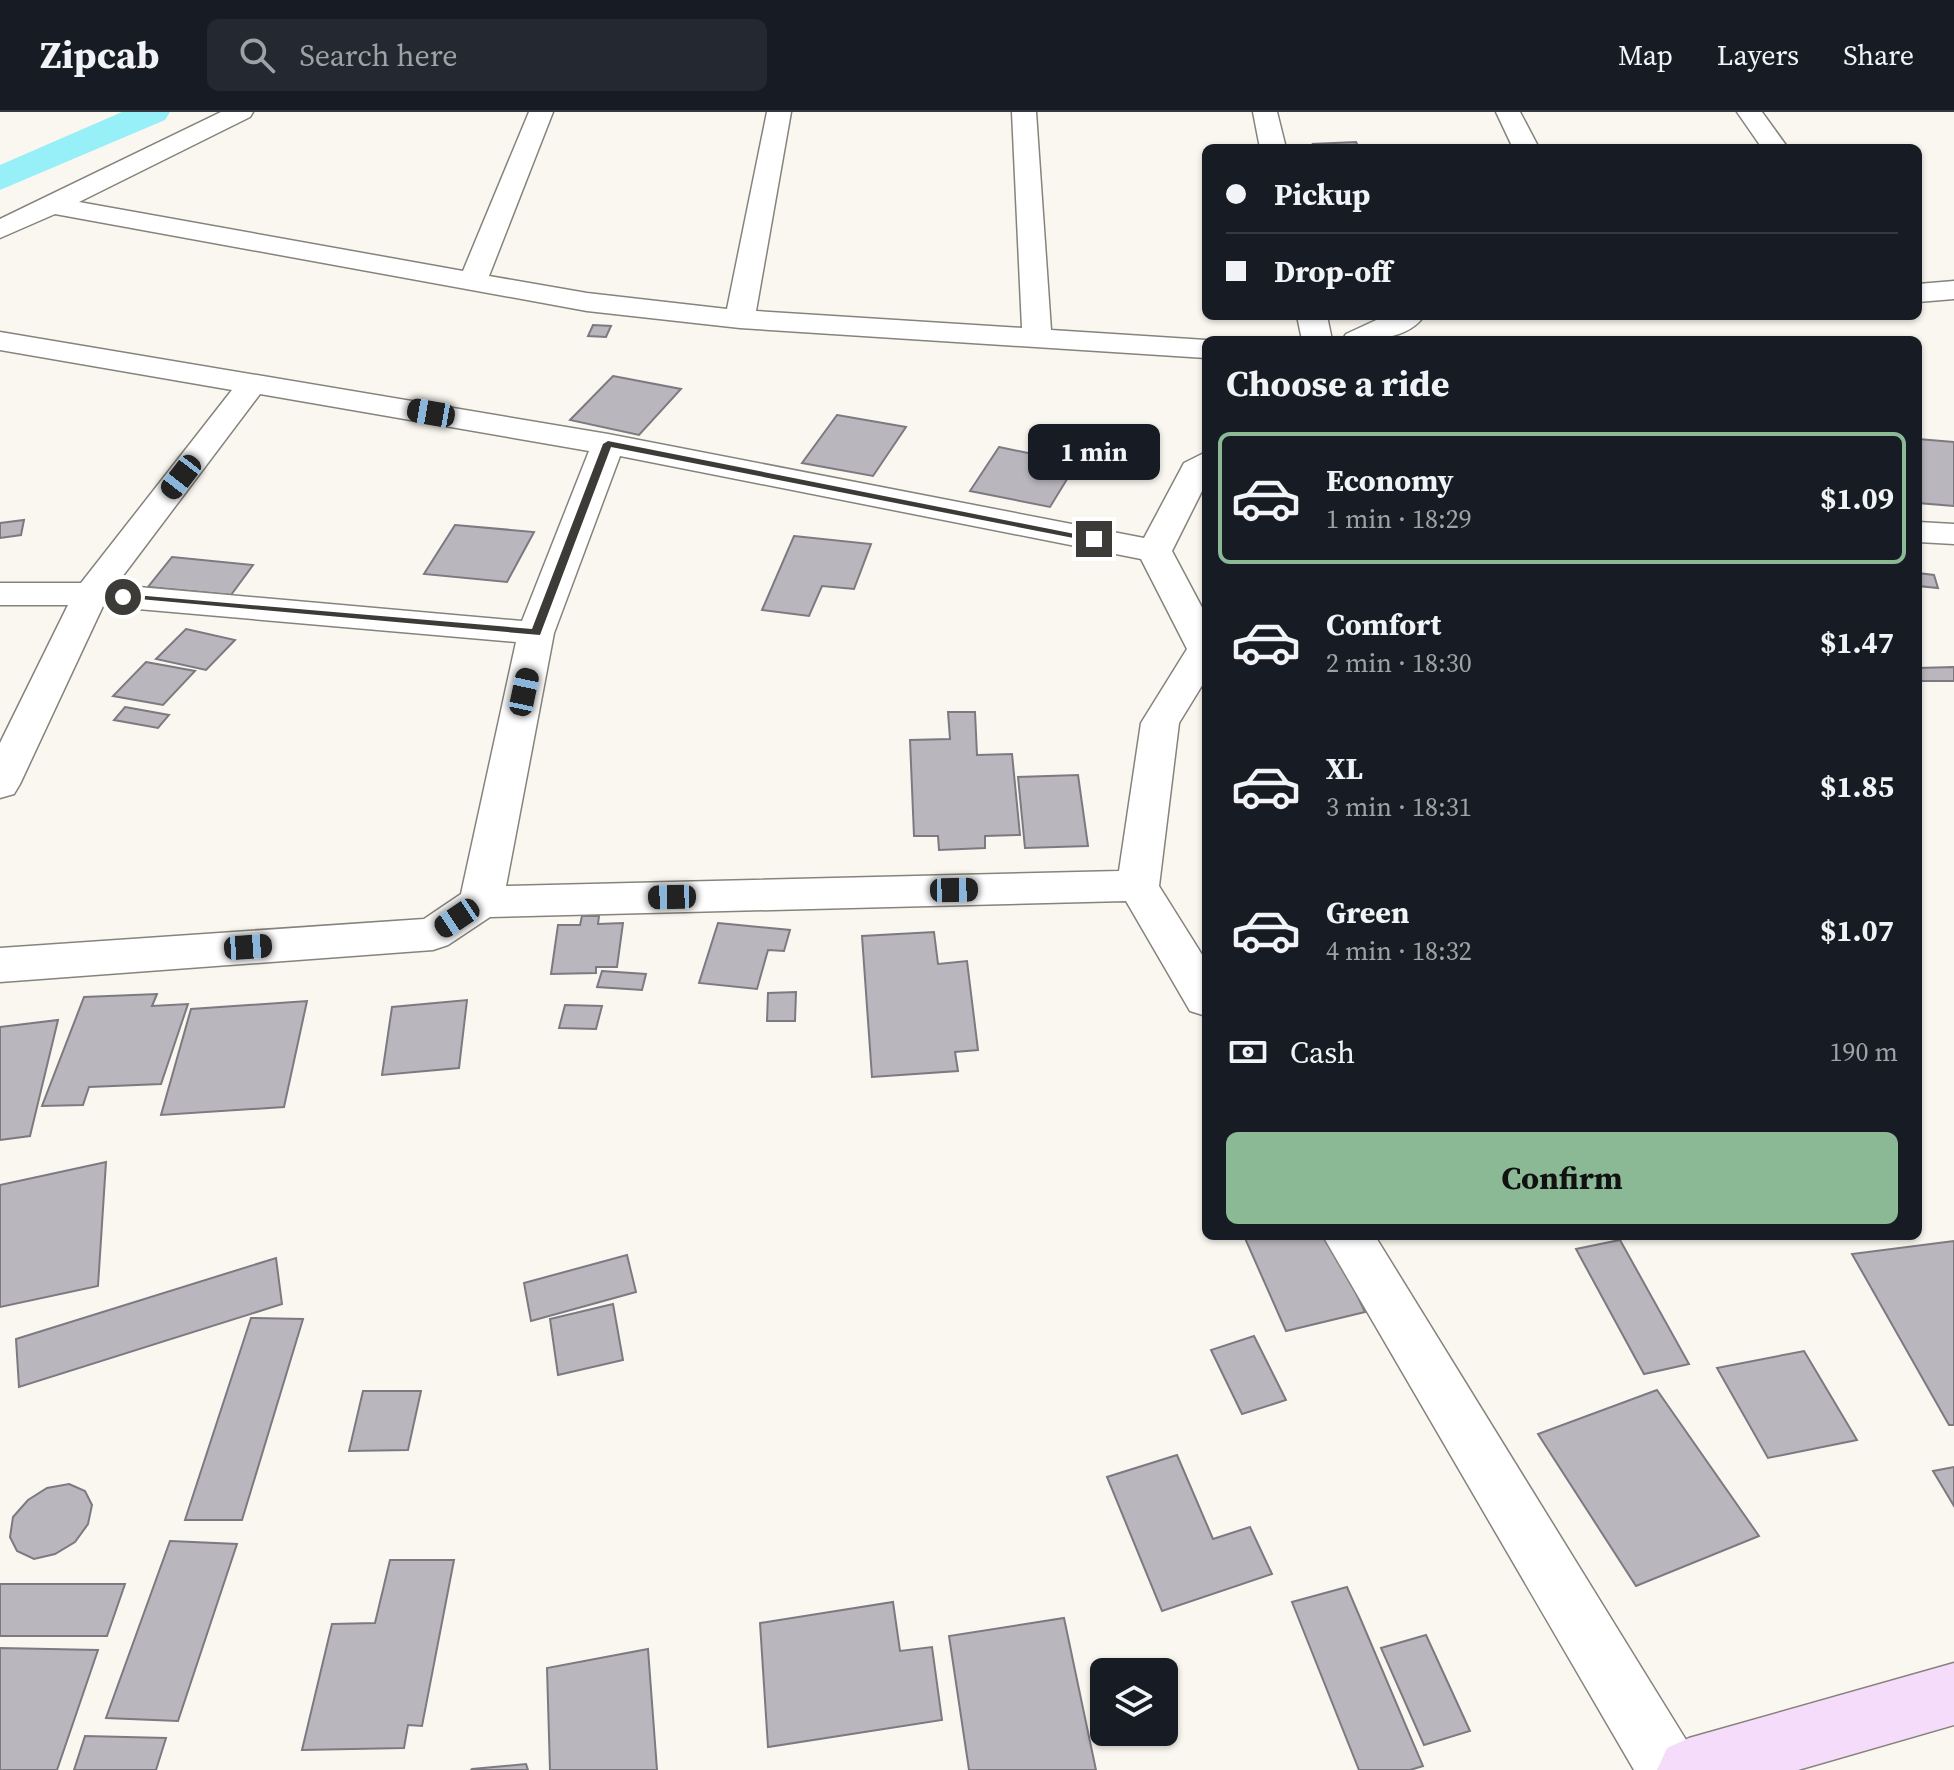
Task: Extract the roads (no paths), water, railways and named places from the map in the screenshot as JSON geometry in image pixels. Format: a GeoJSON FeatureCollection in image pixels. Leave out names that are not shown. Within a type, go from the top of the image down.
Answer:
{"type":"FeatureCollection","features":[{"type":"Feature","properties":{"kind":"main road"},"geometry":{"type":"LineString","coordinates":[[1689,1770],[1954,1694]]}},
{"type":"Feature","properties":{"kind":"street"},"geometry":{"type":"LineString","coordinates":[[0,230],[241,112]]}},
{"type":"Feature","properties":{"kind":"street"},"geometry":{"type":"LineString","coordinates":[[473,281],[541,112]]}},
{"type":"Feature","properties":{"kind":"street"},"geometry":{"type":"LineString","coordinates":[[740,319],[779,112]]}},
{"type":"Feature","properties":{"kind":"street"},"geometry":{"type":"LineString","coordinates":[[1024,112],[1037,338]]}},
{"type":"Feature","properties":{"kind":"street"},"geometry":{"type":"LineString","coordinates":[[1265,112],[1272,144]]}},
{"type":"Feature","properties":{"kind":"street"},"geometry":{"type":"LineString","coordinates":[[1508,112],[1524,144]]}},
{"type":"Feature","properties":{"kind":"street"},"geometry":{"type":"LineString","coordinates":[[1749,112],[1772,144]]}},
{"type":"Feature","properties":{"kind":"street"},"geometry":{"type":"LineString","coordinates":[[52,205],[587,302],[740,319],[1202,349]]}},
{"type":"Feature","properties":{"kind":"street"},"geometry":{"type":"LineString","coordinates":[[1922,293],[1954,290]]}},
{"type":"Feature","properties":{"kind":"street"},"geometry":{"type":"LineString","coordinates":[[1366,336],[1400,320]]}},
{"type":"Feature","properties":{"kind":"street"},"geometry":{"type":"LineString","coordinates":[[0,341],[608,444],[1155,551]]}},
{"type":"Feature","properties":{"kind":"street"},"geometry":{"type":"LineString","coordinates":[[0,784],[91,594],[253,383]]}},
{"type":"Feature","properties":{"kind":"street"},"geometry":{"type":"LineString","coordinates":[[481,902],[536,633],[608,444]]}},
{"type":"Feature","properties":{"kind":"street"},"geometry":{"type":"LineString","coordinates":[[1155,551],[1196,470],[1202,465]]}},
{"type":"Feature","properties":{"kind":"street"},"geometry":{"type":"LineString","coordinates":[[1922,532],[1954,534]]}},
{"type":"Feature","properties":{"kind":"street"},"geometry":{"type":"LineString","coordinates":[[1155,551],[1202,640]]}},
{"type":"Feature","properties":{"kind":"street"},"geometry":{"type":"LineString","coordinates":[[0,594],[91,594],[536,633]]}},
{"type":"Feature","properties":{"kind":"street"},"geometry":{"type":"LineString","coordinates":[[1202,655],[1160,723],[1138,886],[1202,992]]}},
{"type":"Feature","properties":{"kind":"street"},"geometry":{"type":"LineString","coordinates":[[0,965],[433,934],[481,902],[1138,886]]}},
{"type":"Feature","properties":{"kind":"street"},"geometry":{"type":"LineString","coordinates":[[1350,1240],[1669,1770]]}},
{"type":"Feature","properties":{"kind":"waterway"},"geometry":{"type":"LineString","coordinates":[[0,179],[152,112]]}}]}
